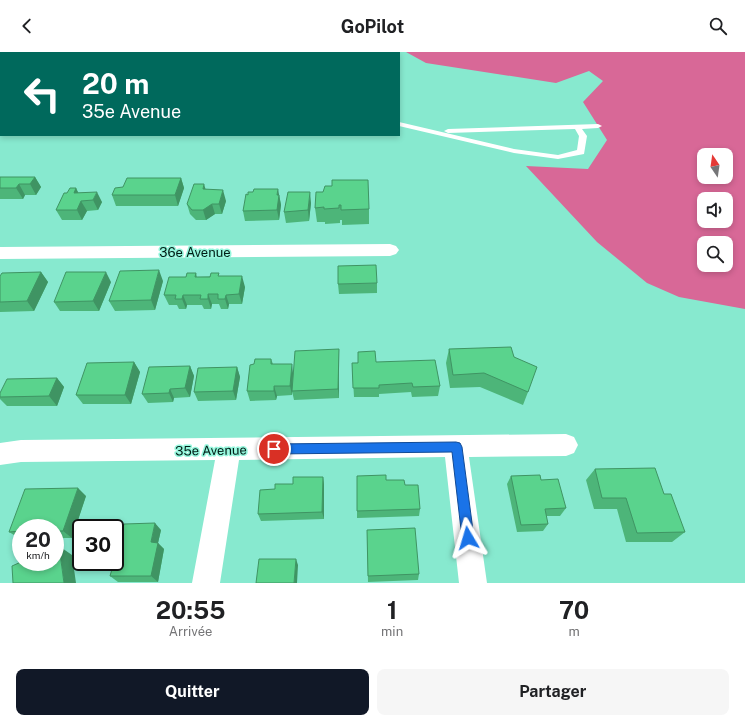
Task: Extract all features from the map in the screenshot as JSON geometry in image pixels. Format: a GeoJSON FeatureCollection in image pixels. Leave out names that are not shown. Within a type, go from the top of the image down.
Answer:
{"type":"FeatureCollection","features":[{"type":"Feature","properties":{"kind":"street","name":"36e Avenue"},"geometry":{"type":"LineString","coordinates":[[0,253],[390,250]]}},
{"type":"Feature","properties":{"kind":"street","name":"35e Avenue"},"geometry":{"type":"LineString","coordinates":[[0,454],[21,451],[229,450],[566,445]]}},
{"type":"Feature","properties":{"kind":"street"},"geometry":{"type":"LineString","coordinates":[[456,447],[474,583]]}},
{"type":"Feature","properties":{"kind":"street"},"geometry":{"type":"LineString","coordinates":[[206,583],[229,450]]}},
{"type":"Feature","properties":{"kind":"lane"},"geometry":{"type":"LineString","coordinates":[[400,124],[514,151],[558,157],[581,152],[583,136],[578,128]]}},
{"type":"Feature","properties":{"kind":"lane"},"geometry":{"type":"LineString","coordinates":[[434,131],[578,128],[598,126]]}},
{"type":"Feature","properties":{"kind":"shaded area"},"geometry":{"type":"Polygon","coordinates":[[[406,52],[745,52],[745,309],[679,297],[647,283],[597,242],[526,166],[588,169],[607,140],[583,102],[603,81],[589,71],[556,83],[426,63],[406,52]]]}},
{"type":"Feature","properties":{"kind":"building"},"geometry":{"type":"Polygon","coordinates":[[[0,177],[35,177],[30,184],[19,184],[16,188],[0,188],[0,177]]]}},
{"type":"Feature","properties":{"kind":"building"},"geometry":{"type":"Polygon","coordinates":[[[127,178],[181,178],[175,195],[112,195],[115,188],[123,187],[127,178]]]}},
{"type":"Feature","properties":{"kind":"building"},"geometry":{"type":"Polygon","coordinates":[[[332,180],[368,180],[369,209],[341,210],[341,205],[339,205],[339,208],[315,208],[316,192],[323,192],[325,186],[332,186],[332,180]]]}},
{"type":"Feature","properties":{"kind":"building"},"geometry":{"type":"Polygon","coordinates":[[[194,184],[204,184],[203,189],[223,190],[219,204],[212,204],[203,210],[192,210],[187,204],[194,184]]]}},
{"type":"Feature","properties":{"kind":"building"},"geometry":{"type":"Polygon","coordinates":[[[70,188],[76,188],[74,193],[97,192],[93,200],[81,201],[77,210],[56,210],[64,193],[67,193],[70,188]]]}},
{"type":"Feature","properties":{"kind":"building"},"geometry":{"type":"Polygon","coordinates":[[[254,189],[278,189],[277,195],[279,195],[277,210],[243,211],[246,194],[248,195],[248,192],[253,192],[254,189]]]}},
{"type":"Feature","properties":{"kind":"building"},"geometry":{"type":"Polygon","coordinates":[[[288,192],[310,192],[308,210],[284,212],[288,192]]]}},
{"type":"Feature","properties":{"kind":"building"},"geometry":{"type":"Polygon","coordinates":[[[376,265],[377,283],[338,284],[338,266],[376,265]]]}},
{"type":"Feature","properties":{"kind":"building"},"geometry":{"type":"Polygon","coordinates":[[[159,270],[151,300],[109,301],[120,271],[159,270]]]}},
{"type":"Feature","properties":{"kind":"building"},"geometry":{"type":"Polygon","coordinates":[[[41,272],[27,301],[0,302],[0,276],[2,273],[41,272]]]}},
{"type":"Feature","properties":{"kind":"building"},"geometry":{"type":"Polygon","coordinates":[[[66,272],[106,272],[93,301],[54,302],[66,272]]]}},
{"type":"Feature","properties":{"kind":"building"},"geometry":{"type":"Polygon","coordinates":[[[187,273],[196,273],[195,277],[210,277],[211,273],[219,273],[218,276],[242,276],[239,294],[226,295],[225,299],[218,299],[218,294],[208,294],[208,299],[200,299],[201,295],[183,295],[182,299],[175,299],[176,295],[164,295],[169,277],[186,277],[187,273]]]}},
{"type":"Feature","properties":{"kind":"building"},"geometry":{"type":"Polygon","coordinates":[[[511,347],[514,357],[537,367],[528,392],[484,373],[453,375],[449,349],[511,347]]]}},
{"type":"Feature","properties":{"kind":"building"},"geometry":{"type":"Polygon","coordinates":[[[339,349],[338,389],[292,391],[295,351],[339,349]]]}},
{"type":"Feature","properties":{"kind":"building"},"geometry":{"type":"Polygon","coordinates":[[[375,351],[376,362],[435,360],[440,386],[413,387],[412,383],[379,385],[379,388],[353,388],[352,363],[358,363],[358,352],[375,351]]]}},
{"type":"Feature","properties":{"kind":"building"},"geometry":{"type":"Polygon","coordinates":[[[255,359],[271,359],[271,364],[292,364],[290,386],[274,386],[274,391],[247,391],[250,365],[254,364],[255,359]]]}},
{"type":"Feature","properties":{"kind":"building"},"geometry":{"type":"Polygon","coordinates":[[[134,362],[125,395],[76,395],[87,363],[134,362]]]}},
{"type":"Feature","properties":{"kind":"building"},"geometry":{"type":"Polygon","coordinates":[[[190,366],[185,388],[170,389],[169,393],[142,394],[149,367],[190,366]]]}},
{"type":"Feature","properties":{"kind":"building"},"geometry":{"type":"Polygon","coordinates":[[[237,367],[233,391],[194,392],[198,368],[237,367]]]}},
{"type":"Feature","properties":{"kind":"building"},"geometry":{"type":"Polygon","coordinates":[[[57,378],[49,396],[0,397],[0,393],[7,379],[57,378]]]}},
{"type":"Feature","properties":{"kind":"building"},"geometry":{"type":"Polygon","coordinates":[[[655,468],[664,494],[671,494],[685,532],[637,533],[626,498],[602,498],[595,469],[655,468]]]}},
{"type":"Feature","properties":{"kind":"building"},"geometry":{"type":"Polygon","coordinates":[[[386,475],[386,480],[404,480],[405,485],[418,485],[420,509],[357,511],[357,476],[386,475]]]}},
{"type":"Feature","properties":{"kind":"building"},"geometry":{"type":"Polygon","coordinates":[[[540,475],[541,480],[558,479],[566,508],[545,509],[548,524],[521,525],[511,476],[540,475]]]}},
{"type":"Feature","properties":{"kind":"building"},"geometry":{"type":"Polygon","coordinates":[[[293,477],[323,477],[322,512],[258,514],[260,490],[275,489],[275,484],[293,484],[293,477]]]}},
{"type":"Feature","properties":{"kind":"building"},"geometry":{"type":"Polygon","coordinates":[[[78,488],[64,528],[64,519],[14,519],[25,489],[78,488]]]}},
{"type":"Feature","properties":{"kind":"building"},"geometry":{"type":"Polygon","coordinates":[[[155,523],[151,542],[158,543],[151,576],[110,576],[111,571],[124,571],[124,524],[155,523]]]}},
{"type":"Feature","properties":{"kind":"building"},"geometry":{"type":"Polygon","coordinates":[[[12,524],[12,532],[9,532],[12,524]]]}},
{"type":"Feature","properties":{"kind":"building"},"geometry":{"type":"Polygon","coordinates":[[[415,528],[419,574],[368,576],[367,530],[415,528]]]}},
{"type":"Feature","properties":{"kind":"building"},"geometry":{"type":"Polygon","coordinates":[[[259,559],[296,559],[294,583],[256,583],[259,559]]]}},
{"type":"Feature","properties":{"kind":"building"},"geometry":{"type":"Polygon","coordinates":[[[12,571],[62,571],[64,583],[13,583],[12,571]]]}},
{"type":"Feature","properties":{"kind":"route"},"geometry":{"type":"LineString","coordinates":[[274,449],[456,447],[468,538]]}}]}
